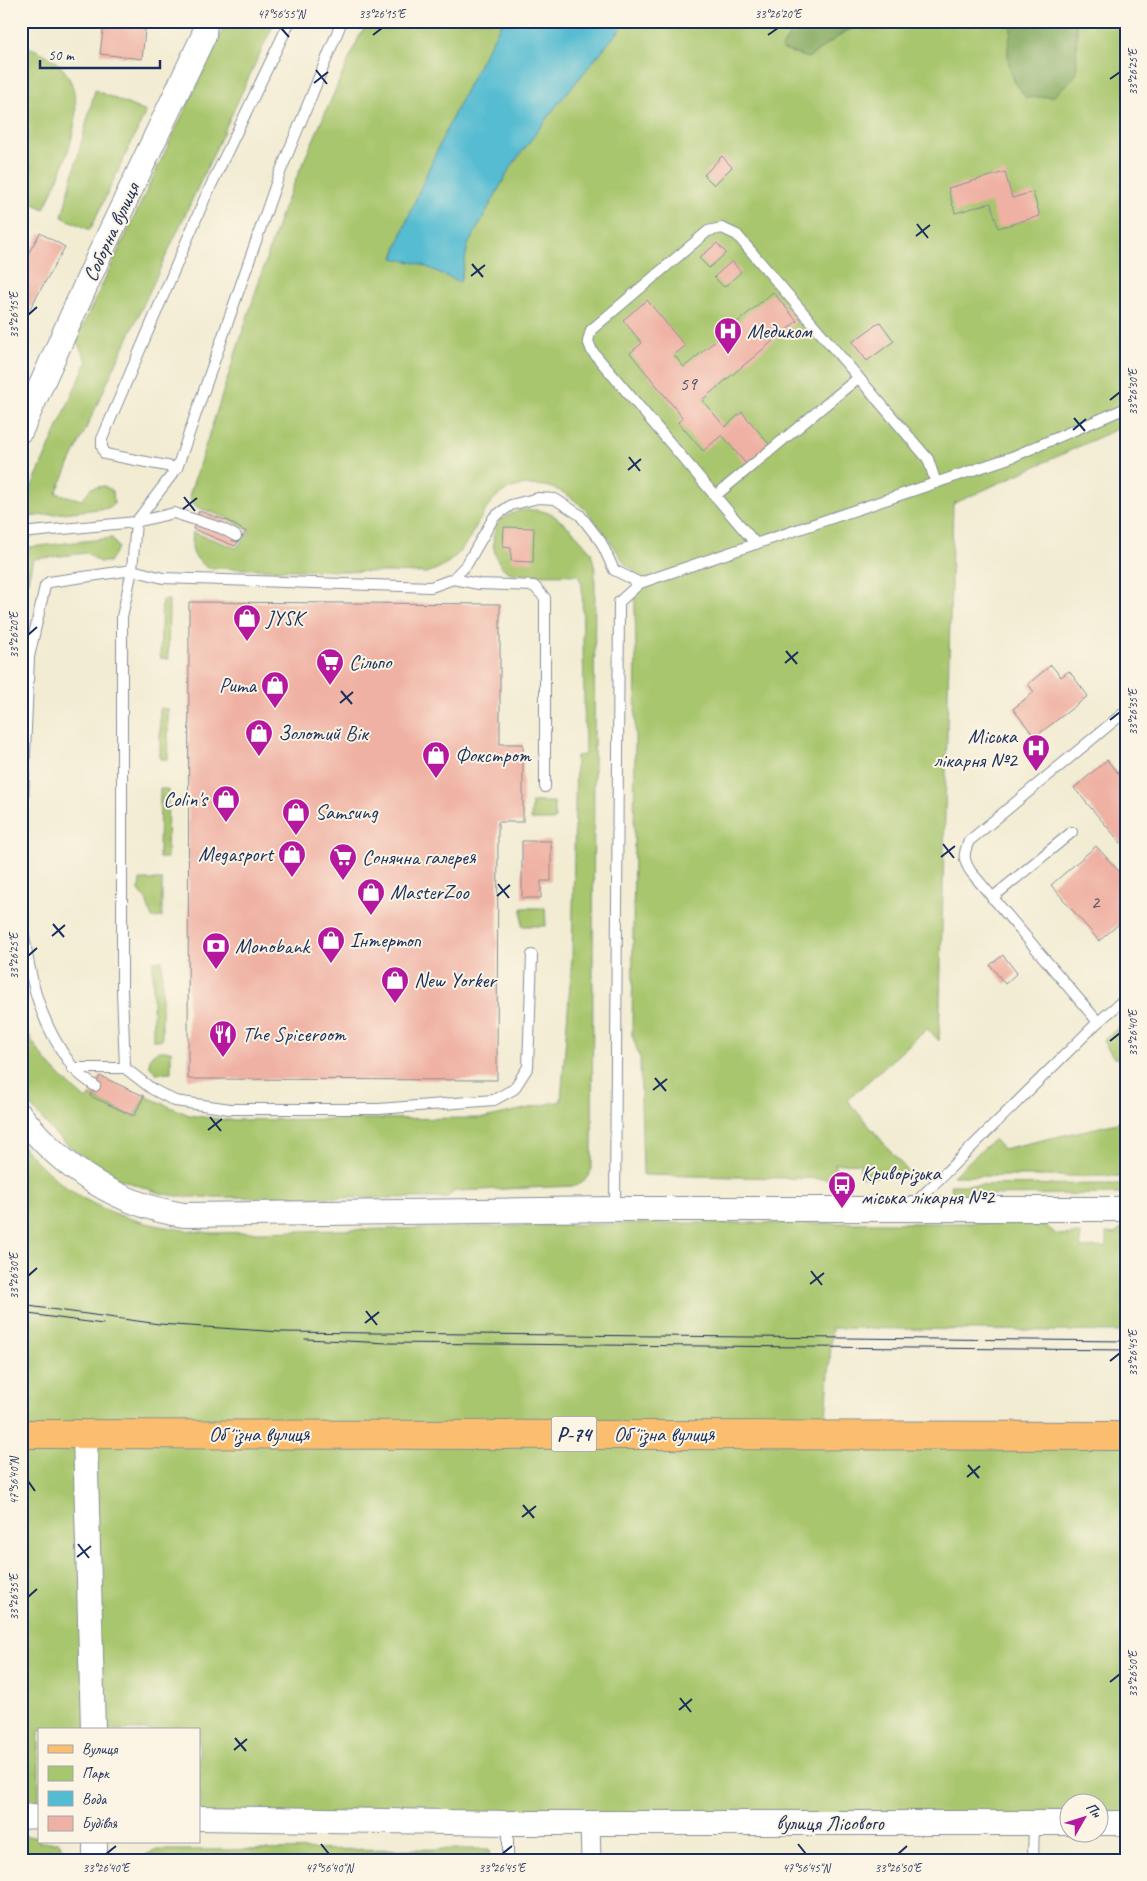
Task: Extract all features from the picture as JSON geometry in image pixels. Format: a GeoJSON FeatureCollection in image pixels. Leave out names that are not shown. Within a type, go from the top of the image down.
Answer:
{"type":"FeatureCollection","features":[{"type":"Feature","properties":{"kind":"main road","name":"Обʼїзна вулиця"},"geometry":{"type":"LineString","coordinates":[[21,1434],[1126,1436]]}},
{"type":"Feature","properties":{"kind":"street","name":"Соборна вулиця"},"geometry":{"type":"LineString","coordinates":[[21,430],[98,260],[209,26]]}},
{"type":"Feature","properties":{"kind":"street"},"geometry":{"type":"LineString","coordinates":[[21,1116],[37,1136],[75,1170],[135,1203],[158,1211],[184,1215],[615,1209],[1126,1209]]}},
{"type":"Feature","properties":{"kind":"street"},"geometry":{"type":"LineString","coordinates":[[85,1434],[93,1728]]}},
{"type":"Feature","properties":{"kind":"street"},"geometry":{"type":"LineString","coordinates":[[21,1817],[38,1816]]}},
{"type":"Feature","properties":{"kind":"street","name":"вулиця Лісового"},"geometry":{"type":"LineString","coordinates":[[200,1818],[508,1823],[1060,1823]]}},
{"type":"Feature","properties":{"kind":"street"},"geometry":{"type":"LineString","coordinates":[[590,1823],[591,1860]]}},
{"type":"Feature","properties":{"kind":"street"},"geometry":{"type":"LineString","coordinates":[[1110,1823],[1126,1824]]}},
{"type":"Feature","properties":{"kind":"street"},"geometry":{"type":"LineString","coordinates":[[95,1844],[95,1860]]}},
{"type":"Feature","properties":{"kind":"lane"},"geometry":{"type":"LineString","coordinates":[[177,468],[105,454],[102,447],[102,439],[204,198],[290,21]]}},
{"type":"Feature","properties":{"kind":"lane"},"geometry":{"type":"LineString","coordinates":[[125,1068],[122,991],[122,617],[132,570],[136,522],[177,468],[279,175],[342,21]]}},
{"type":"Feature","properties":{"kind":"lane"},"geometry":{"type":"LineString","coordinates":[[756,544],[592,351],[588,341],[590,330],[708,231],[722,228],[737,235],[928,459],[936,482]]}},
{"type":"Feature","properties":{"kind":"lane"},"geometry":{"type":"LineString","coordinates":[[715,496],[858,378]]}},
{"type":"Feature","properties":{"kind":"lane"},"geometry":{"type":"LineString","coordinates":[[615,1209],[619,602],[640,584],[1012,457],[1126,408]]}},
{"type":"Feature","properties":{"kind":"lane"},"geometry":{"type":"LineString","coordinates":[[21,847],[29,657],[45,586],[49,582],[132,570],[163,578],[431,587],[453,579],[467,564],[494,517],[511,505],[538,498],[555,499],[580,515],[601,542],[614,570],[640,584]]}},
{"type":"Feature","properties":{"kind":"lane"},"geometry":{"type":"LineString","coordinates":[[21,533],[136,522],[174,513],[220,528],[236,536]]}},
{"type":"Feature","properties":{"kind":"lane"},"geometry":{"type":"LineString","coordinates":[[453,579],[479,584],[534,586],[545,598],[546,787]]}},
{"type":"Feature","properties":{"kind":"lane"},"geometry":{"type":"LineString","coordinates":[[1098,1022],[992,898],[964,862],[964,852],[970,841],[1126,711]]}},
{"type":"Feature","properties":{"kind":"lane"},"geometry":{"type":"LineString","coordinates":[[992,898],[1072,832]]}},
{"type":"Feature","properties":{"kind":"lane"},"geometry":{"type":"LineString","coordinates":[[21,915],[34,992],[43,1021],[72,1068],[95,1086]]}},
{"type":"Feature","properties":{"kind":"lane"},"geometry":{"type":"LineString","coordinates":[[72,1068],[125,1068],[152,1089],[175,1101],[230,1109],[378,1109],[494,1100],[514,1088],[528,1068],[532,955]]}},
{"type":"Feature","properties":{"kind":"lane"},"geometry":{"type":"LineString","coordinates":[[920,1210],[920,1198],[988,1133],[1098,1022],[1126,998]]}},
{"type":"Feature","properties":{"kind":"lane"},"geometry":{"type":"LineString","coordinates":[[508,1823],[508,1860]]}},
{"type":"Feature","properties":{"kind":"lane"},"geometry":{"type":"LineString","coordinates":[[1033,1860],[1034,1823]]}},
{"type":"Feature","properties":{"kind":"green space"},"geometry":{"type":"Polygon","coordinates":[[[227,21],[275,21],[56,493],[82,500],[91,488],[104,486],[113,491],[114,504],[108,508],[27,517],[24,513],[25,502],[87,361],[76,340],[227,21]]]}},
{"type":"Feature","properties":{"kind":"green space"},"geometry":{"type":"Polygon","coordinates":[[[369,21],[503,21],[443,137],[393,257],[420,264],[460,282],[468,245],[510,168],[556,106],[627,21],[798,21],[781,49],[808,58],[843,33],[867,21],[1011,21],[1012,27],[1008,54],[1014,82],[1078,38],[1076,21],[1126,21],[1126,425],[953,504],[939,1041],[927,1029],[847,1100],[912,1176],[860,1177],[860,1163],[835,1164],[835,1179],[643,1175],[640,1058],[632,1035],[636,648],[634,570],[626,565],[603,530],[584,508],[562,492],[549,487],[524,485],[508,490],[490,504],[459,553],[451,561],[427,573],[208,568],[193,553],[193,532],[236,548],[250,531],[229,519],[194,506],[189,496],[283,208],[359,37],[369,21]]]}},
{"type":"Feature","properties":{"kind":"green space"},"geometry":{"type":"Polygon","coordinates":[[[798,21],[867,21],[843,33],[808,58],[781,49],[798,21]]]}},
{"type":"Feature","properties":{"kind":"green space"},"geometry":{"type":"Polygon","coordinates":[[[1011,21],[1076,21],[1077,74],[1054,96],[1026,98],[1016,83],[1008,60],[1011,21]]]}},
{"type":"Feature","properties":{"kind":"green space"},"geometry":{"type":"Polygon","coordinates":[[[21,45],[48,56],[66,72],[74,92],[76,114],[72,138],[64,163],[44,209],[21,198],[21,45]]]}},
{"type":"Feature","properties":{"kind":"green space"},"geometry":{"type":"Polygon","coordinates":[[[95,90],[146,112],[90,230],[62,217],[95,90]]]}},
{"type":"Feature","properties":{"kind":"green space"},"geometry":{"type":"Polygon","coordinates":[[[520,510],[538,510],[552,514],[572,530],[591,552],[595,569],[592,1164],[587,1178],[575,1186],[455,1191],[446,1198],[185,1197],[163,1194],[119,1179],[90,1163],[56,1135],[21,1095],[21,1017],[33,1042],[48,1063],[86,1100],[89,1096],[134,1117],[145,1096],[189,1115],[226,1120],[484,1118],[561,1101],[572,958],[576,756],[585,755],[582,584],[578,575],[516,574],[505,570],[497,559],[493,538],[497,525],[501,520],[520,510]]]}},
{"type":"Feature","properties":{"kind":"green space"},"geometry":{"type":"Polygon","coordinates":[[[112,538],[118,548],[109,562],[99,562],[87,553],[33,559],[21,611],[21,548],[112,538]]]}},
{"type":"Feature","properties":{"kind":"green space"},"geometry":{"type":"Polygon","coordinates":[[[162,600],[169,600],[168,659],[160,658],[162,600]]]}},
{"type":"Feature","properties":{"kind":"green space"},"geometry":{"type":"Polygon","coordinates":[[[160,708],[168,709],[168,759],[160,759],[160,708]]]}},
{"type":"Feature","properties":{"kind":"green space"},"geometry":{"type":"Polygon","coordinates":[[[160,789],[168,789],[167,858],[159,858],[160,789]]]}},
{"type":"Feature","properties":{"kind":"green space"},"geometry":{"type":"Polygon","coordinates":[[[532,802],[554,802],[555,820],[531,820],[532,802]]]}},
{"type":"Feature","properties":{"kind":"green space"},"geometry":{"type":"Polygon","coordinates":[[[140,880],[162,880],[162,917],[152,918],[146,900],[139,891],[140,880]]]}},
{"type":"Feature","properties":{"kind":"green space"},"geometry":{"type":"Polygon","coordinates":[[[522,908],[545,908],[546,926],[522,926],[522,908]]]}},
{"type":"Feature","properties":{"kind":"green space"},"geometry":{"type":"Polygon","coordinates":[[[153,961],[162,961],[162,1040],[153,1040],[153,961]]]}},
{"type":"Feature","properties":{"kind":"green space"},"geometry":{"type":"Polygon","coordinates":[[[1126,1021],[1126,1061],[1114,1058],[1103,1041],[1126,1021]]]}},
{"type":"Feature","properties":{"kind":"green space"},"geometry":{"type":"Polygon","coordinates":[[[159,1051],[171,1051],[171,1072],[156,1073],[150,1067],[149,1061],[151,1057],[159,1051]]]}},
{"type":"Feature","properties":{"kind":"green space"},"geometry":{"type":"Polygon","coordinates":[[[1126,1121],[1126,1176],[953,1176],[994,1139],[1003,1149],[1126,1121]]]}},
{"type":"Feature","properties":{"kind":"green space"},"geometry":{"type":"Polygon","coordinates":[[[21,1145],[57,1180],[93,1204],[131,1219],[151,1224],[213,1233],[648,1223],[1043,1223],[1057,1235],[1080,1234],[1081,1248],[1106,1247],[1106,1233],[1115,1234],[1126,1225],[1126,1332],[832,1328],[825,1434],[1126,1436],[1126,1823],[1110,1823],[1110,1794],[1060,1794],[1060,1823],[200,1818],[200,1728],[38,1728],[38,1816],[21,1817],[21,1145]]]}},
{"type":"Feature","properties":{"kind":"green space"},"geometry":{"type":"Polygon","coordinates":[[[1126,1184],[1126,1194],[953,1195],[950,1185],[1126,1184]]]}},
{"type":"Feature","properties":{"kind":"green space"},"geometry":{"type":"Polygon","coordinates":[[[21,1835],[38,1838],[38,1844],[60,1844],[71,1860],[21,1860],[21,1835]]]}},
{"type":"Feature","properties":{"kind":"green space"},"geometry":{"type":"Polygon","coordinates":[[[489,1849],[490,1860],[134,1860],[157,1850],[489,1849]]]}},
{"type":"Feature","properties":{"kind":"water"},"geometry":{"type":"Polygon","coordinates":[[[503,21],[627,21],[556,106],[510,168],[468,245],[460,282],[420,264],[393,258],[443,137],[503,21]]]}},
{"type":"Feature","properties":{"kind":"building"},"geometry":{"type":"Polygon","coordinates":[[[104,21],[146,21],[142,59],[100,54],[104,21]]]}},
{"type":"Feature","properties":{"kind":"building"},"geometry":{"type":"Polygon","coordinates":[[[722,156],[732,167],[714,185],[704,175],[722,156]]]}},
{"type":"Feature","properties":{"kind":"building"},"geometry":{"type":"Polygon","coordinates":[[[1005,172],[1012,198],[1033,192],[1040,216],[998,228],[991,203],[955,213],[948,188],[1005,172]]]}},
{"type":"Feature","properties":{"kind":"building"},"geometry":{"type":"Polygon","coordinates":[[[40,233],[65,247],[21,324],[21,266],[40,233]]]}},
{"type":"Feature","properties":{"kind":"building"},"geometry":{"type":"Polygon","coordinates":[[[717,243],[726,253],[709,268],[699,258],[717,243]]]}},
{"type":"Feature","properties":{"kind":"building"},"geometry":{"type":"Polygon","coordinates":[[[732,261],[741,272],[724,287],[714,277],[732,261]]]}},
{"type":"Feature","properties":{"kind":"building","name":"Медиком"},"geometry":{"type":"Polygon","coordinates":[[[773,292],[797,321],[702,400],[725,427],[742,412],[769,444],[746,464],[722,435],[703,451],[678,422],[683,418],[630,353],[642,343],[623,320],[647,300],[685,346],[674,355],[684,367],[773,292]]]}},
{"type":"Feature","properties":{"kind":"building"},"geometry":{"type":"Polygon","coordinates":[[[880,322],[894,341],[867,361],[852,342],[880,322]]]}},
{"type":"Feature","properties":{"kind":"building"},"geometry":{"type":"Polygon","coordinates":[[[199,511],[228,521],[246,532],[235,546],[193,529],[199,511]]]}},
{"type":"Feature","properties":{"kind":"building"},"geometry":{"type":"Polygon","coordinates":[[[504,527],[534,528],[533,562],[511,561],[511,548],[503,547],[504,527]]]}},
{"type":"Feature","properties":{"kind":"building","name":"Сонячна галерея"},"geometry":{"type":"Polygon","coordinates":[[[189,602],[500,604],[500,744],[523,744],[523,822],[498,822],[497,1080],[188,1079],[189,602]]]}},
{"type":"Feature","properties":{"kind":"building"},"geometry":{"type":"Polygon","coordinates":[[[1051,665],[1061,677],[1069,671],[1088,696],[1035,737],[1013,709],[1034,692],[1028,684],[1051,665]]]}},
{"type":"Feature","properties":{"kind":"building"},"geometry":{"type":"Polygon","coordinates":[[[1107,760],[1126,783],[1126,849],[1074,788],[1107,760]]]}},
{"type":"Feature","properties":{"kind":"building"},"geometry":{"type":"Polygon","coordinates":[[[522,841],[551,841],[551,881],[541,881],[541,898],[522,898],[522,841]]]}},
{"type":"Feature","properties":{"kind":"building"},"geometry":{"type":"Polygon","coordinates":[[[1096,846],[1126,879],[1126,918],[1099,941],[1051,885],[1096,846]]]}},
{"type":"Feature","properties":{"kind":"building"},"geometry":{"type":"Polygon","coordinates":[[[1003,955],[1017,973],[1005,984],[990,965],[1003,955]]]}},
{"type":"Feature","properties":{"kind":"building"},"geometry":{"type":"Polygon","coordinates":[[[100,1076],[144,1096],[134,1116],[90,1096],[100,1076]]]}},
{"type":"Feature","properties":{"kind":"tram line"},"geometry":{"type":"LineString","coordinates":[[21,1305],[159,1324],[281,1332],[1126,1341]]}},
{"type":"Feature","properties":{"kind":"tram line"},"geometry":{"type":"LineString","coordinates":[[21,1313],[103,1324]]}},
{"type":"Feature","properties":{"kind":"tram line"},"geometry":{"type":"LineString","coordinates":[[305,1339],[387,1343],[1126,1350]]}},
{"type":"Feature","properties":{"kind":"place","name":"Медиком"},"geometry":{"type":"Point","coordinates":[728,355]}},
{"type":"Feature","properties":{"kind":"place","name":"JYSK"},"geometry":{"type":"Point","coordinates":[247,642]}},
{"type":"Feature","properties":{"kind":"place","name":"Сільпо"},"geometry":{"type":"Point","coordinates":[330,686]}},
{"type":"Feature","properties":{"kind":"place","name":"Puma"},"geometry":{"type":"Point","coordinates":[275,709]}},
{"type":"Feature","properties":{"kind":"place","name":"Золотий Вік"},"geometry":{"type":"Point","coordinates":[259,757]}},
{"type":"Feature","properties":{"kind":"place","name":"Міська лікарня №2"},"geometry":{"type":"Point","coordinates":[1036,772]}},
{"type":"Feature","properties":{"kind":"place","name":"Фокстрот"},"geometry":{"type":"Point","coordinates":[436,779]}},
{"type":"Feature","properties":{"kind":"place","name":"Colin's"},"geometry":{"type":"Point","coordinates":[226,823]}},
{"type":"Feature","properties":{"kind":"place","name":"Samsung"},"geometry":{"type":"Point","coordinates":[296,836]}},
{"type":"Feature","properties":{"kind":"place","name":"Megasport"},"geometry":{"type":"Point","coordinates":[292,878]}},
{"type":"Feature","properties":{"kind":"place","name":"Сонячна галерея"},"geometry":{"type":"Point","coordinates":[343,881]}},
{"type":"Feature","properties":{"kind":"place","name":"MasterZoo"},"geometry":{"type":"Point","coordinates":[371,916]}},
{"type":"Feature","properties":{"kind":"place","name":"Інтертоп"},"geometry":{"type":"Point","coordinates":[331,964]}},
{"type":"Feature","properties":{"kind":"place","name":"Monobank"},"geometry":{"type":"Point","coordinates":[216,970]}},
{"type":"Feature","properties":{"kind":"place","name":"New Yorker"},"geometry":{"type":"Point","coordinates":[395,1004]}},
{"type":"Feature","properties":{"kind":"place","name":"The Spiceroom"},"geometry":{"type":"Point","coordinates":[223,1058]}},
{"type":"Feature","properties":{"kind":"place","name":"Криворізька міська лікарня №2"},"geometry":{"type":"Point","coordinates":[842,1209]}}]}
